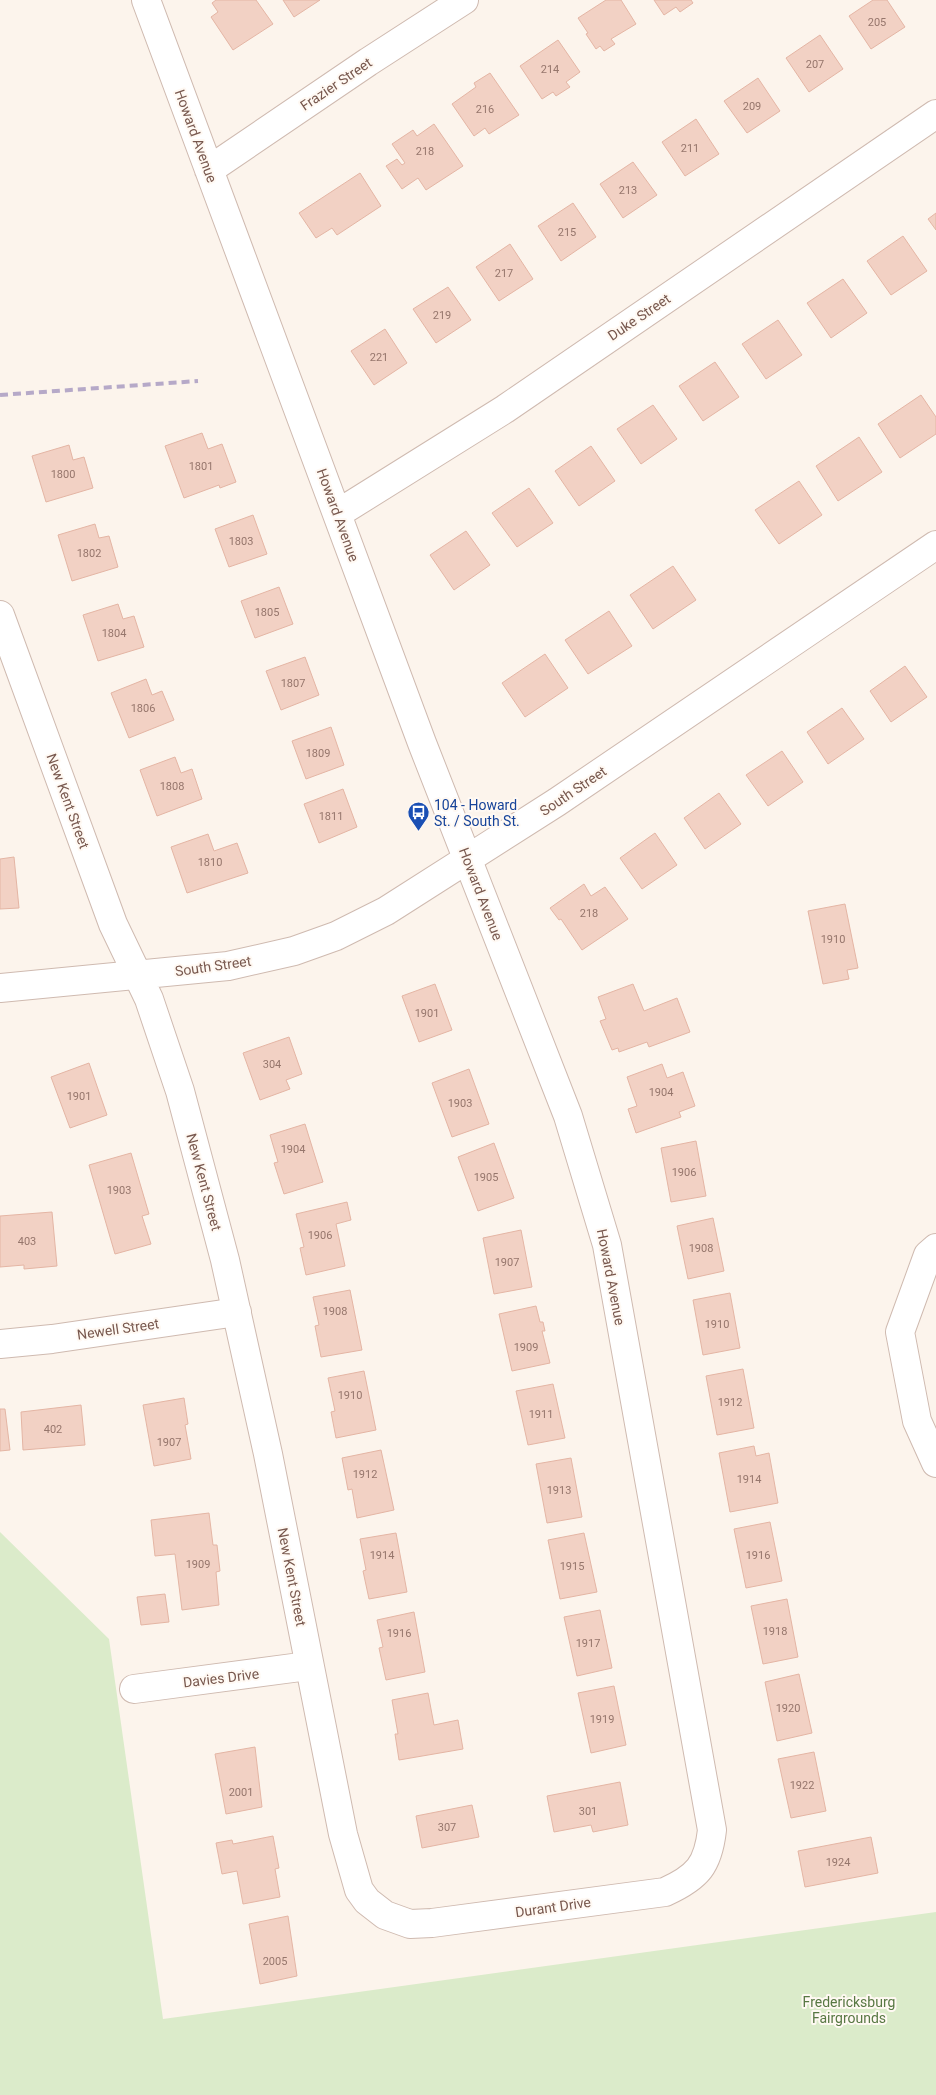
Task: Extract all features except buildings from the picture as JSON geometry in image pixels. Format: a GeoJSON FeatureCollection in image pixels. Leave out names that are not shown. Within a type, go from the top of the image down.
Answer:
{"type":"FeatureCollection","features":[{"type":"Feature","properties":{"kind":"street","name":"Howard Avenue"},"geometry":{"type":"LineString","coordinates":[[146,0],[422,743],[568,1116],[607,1245],[689,1700]]}},
{"type":"Feature","properties":{"kind":"street","name":"Frazier Street"},"geometry":{"type":"LineString","coordinates":[[209,170],[368,62],[464,0]]}},
{"type":"Feature","properties":{"kind":"street","name":"Duke Street"},"geometry":{"type":"LineString","coordinates":[[337,514],[505,408],[936,114]]}},
{"type":"Feature","properties":{"kind":"street","name":"South Street"},"geometry":{"type":"LineString","coordinates":[[0,988],[228,966],[294,951],[336,936],[386,910],[557,802],[936,545]]}},
{"type":"Feature","properties":{"kind":"street","name":"New Kent Street"},"geometry":{"type":"LineString","coordinates":[[0,615],[113,924],[149,999],[180,1091],[225,1260],[268,1454],[330,1772]]}},
{"type":"Feature","properties":{"kind":"street"},"geometry":{"type":"LineString","coordinates":[[936,1248],[928,1255],[900,1332],[917,1422],[936,1463]]}},
{"type":"Feature","properties":{"kind":"street","name":"Newell Street"},"geometry":{"type":"LineString","coordinates":[[0,1344],[62,1338],[236,1312]]}},
{"type":"Feature","properties":{"kind":"street","name":"Davies Drive"},"geometry":{"type":"LineString","coordinates":[[134,1689],[308,1666]]}},
{"type":"Feature","properties":{"kind":"street","name":"Durant Drive"},"geometry":{"type":"LineString","coordinates":[[330,1772],[342,1834],[359,1890],[367,1901],[384,1916],[410,1924],[432,1924],[665,1892],[684,1883],[700,1869],[710,1851],[712,1830],[689,1700]]}},
{"type":"Feature","properties":{"kind":"green space","name":"Fredericksburg Fairgrounds"},"geometry":{"type":"Polygon","coordinates":[[[0,1532],[109,1639],[163,2019],[936,1912],[936,2095],[0,2095],[0,1532]]]}},
{"type":"Feature","properties":{"kind":"railway"},"geometry":{"type":"LineString","coordinates":[[0,395],[198,381]]}},
{"type":"Feature","properties":{"kind":"place","name":"104 - Howard St. / South St."},"geometry":{"type":"Point","coordinates":[418,832]}}]}
